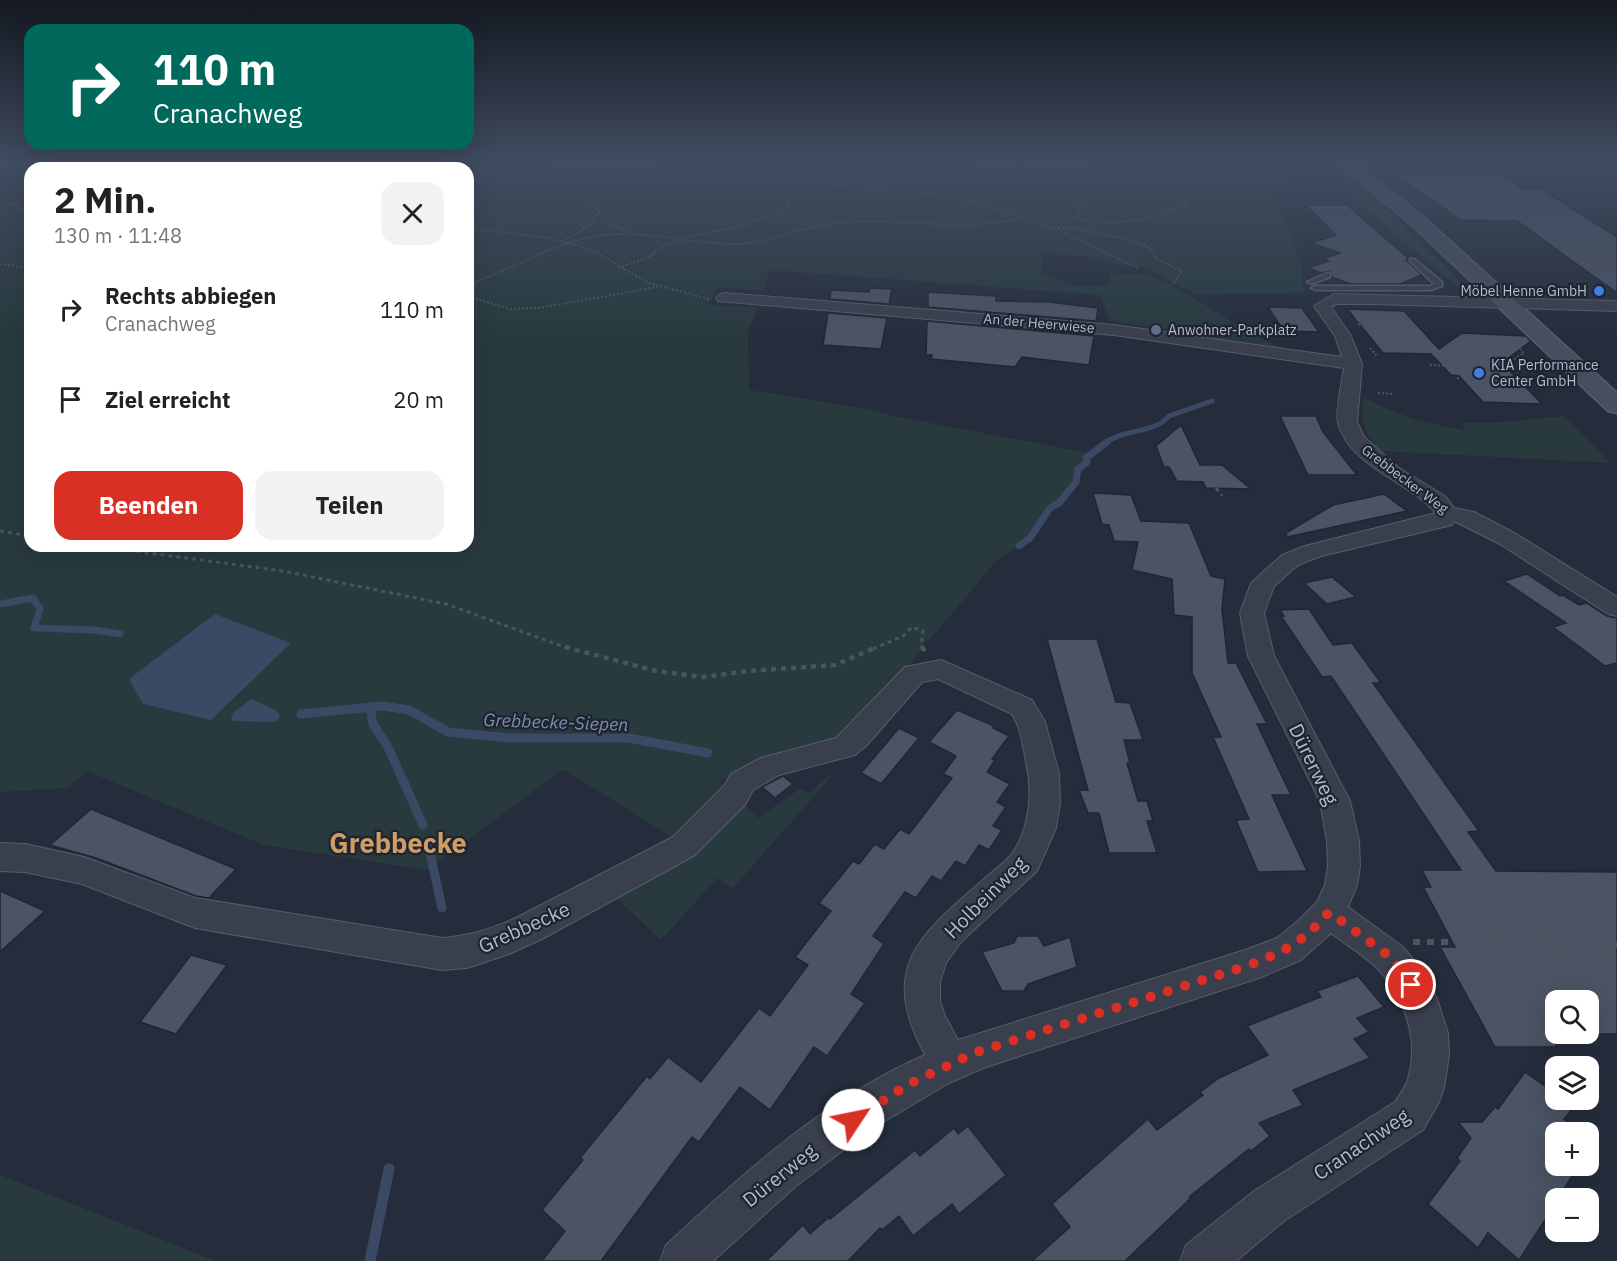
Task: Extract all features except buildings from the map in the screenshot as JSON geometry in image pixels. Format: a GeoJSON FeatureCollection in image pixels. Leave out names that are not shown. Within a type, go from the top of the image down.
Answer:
{"type":"FeatureCollection","features":[{"type":"Feature","properties":{"kind":"main road"},"geometry":{"type":"LineString","coordinates":[[1419,222],[1617,405]]}},
{"type":"Feature","properties":{"kind":"street","name":"Grebbecker Weg"},"geometry":{"type":"LineString","coordinates":[[1505,303],[1373,298],[1330,301],[1322,307],[1343,336],[1353,364],[1353,381],[1347,412],[1350,431],[1356,440],[1392,472],[1437,501],[1447,513],[1466,517],[1509,539],[1617,608]]}},
{"type":"Feature","properties":{"kind":"street","name":"An der Heerwiese"},"geometry":{"type":"LineString","coordinates":[[718,299],[1114,330],[1353,364]]}},
{"type":"Feature","properties":{"kind":"street"},"geometry":{"type":"LineString","coordinates":[[1505,303],[1617,306]]}},
{"type":"Feature","properties":{"kind":"street","name":"Dürerweg"},"geometry":{"type":"LineString","coordinates":[[682,1261],[714,1228],[783,1170],[868,1109],[907,1085],[974,1053],[1247,966],[1289,949],[1311,931],[1329,912],[1341,885],[1344,866],[1343,841],[1335,801],[1261,656],[1252,614],[1263,583],[1273,572],[1290,560],[1313,551],[1444,520],[1447,513]]}},
{"type":"Feature","properties":{"kind":"street","name":"Grebbecke"},"geometry":{"type":"LineString","coordinates":[[0,857],[25,858],[84,871],[195,913],[442,954],[467,952],[497,944],[530,928],[684,846],[734,796],[742,782],[771,766],[845,747],[856,738],[914,674],[932,659]]}},
{"type":"Feature","properties":{"kind":"street","name":"Holbeinweg"},"geometry":{"type":"LineString","coordinates":[[932,659],[1022,707],[1031,722],[1044,774],[1045,803],[1040,828],[1026,861],[949,931],[931,955],[922,982],[922,1001],[928,1023],[951,1064]]}},
{"type":"Feature","properties":{"kind":"street","name":"Cranachweg"},"geometry":{"type":"LineString","coordinates":[[1202,1261],[1269,1206],[1409,1116],[1419,1104],[1425,1088],[1430,1055],[1429,1033],[1425,1011],[1411,985],[1392,958],[1329,912]]}},
{"type":"Feature","properties":{"kind":"lane"},"geometry":{"type":"LineString","coordinates":[[1327,275],[1313,285],[1431,288],[1440,285],[1412,260]]}},
{"type":"Feature","properties":{"kind":"path"},"geometry":{"type":"LineString","coordinates":[[562,242],[593,222]]}},
{"type":"Feature","properties":{"kind":"path"},"geometry":{"type":"LineString","coordinates":[[608,222],[633,234]]}},
{"type":"Feature","properties":{"kind":"path"},"geometry":{"type":"LineString","coordinates":[[618,268],[647,258],[681,239],[752,222]]}},
{"type":"Feature","properties":{"kind":"path"},"geometry":{"type":"LineString","coordinates":[[474,290],[475,282],[567,243],[597,236],[633,234],[748,244],[776,240],[831,224],[871,222],[967,227],[1000,225],[1009,222]]}},
{"type":"Feature","properties":{"kind":"path"},"geometry":{"type":"LineString","coordinates":[[1034,222],[1054,228],[1138,268]]}},
{"type":"Feature","properties":{"kind":"path"},"geometry":{"type":"LineString","coordinates":[[1091,232],[1088,222],[1134,222]]}},
{"type":"Feature","properties":{"kind":"path"},"geometry":{"type":"LineString","coordinates":[[1054,228],[1132,240],[1150,248],[1157,259],[1182,271],[1172,285]]}},
{"type":"Feature","properties":{"kind":"path"},"geometry":{"type":"LineString","coordinates":[[474,229],[567,243],[595,252],[618,268],[658,287],[718,299]]}},
{"type":"Feature","properties":{"kind":"path"},"geometry":{"type":"LineString","coordinates":[[0,264],[24,267]]}},
{"type":"Feature","properties":{"kind":"path"},"geometry":{"type":"LineString","coordinates":[[474,297],[509,309],[539,308],[658,287]]}},
{"type":"Feature","properties":{"kind":"path"},"geometry":{"type":"LineString","coordinates":[[1369,334],[1376,330],[1383,330]]}},
{"type":"Feature","properties":{"kind":"path"},"geometry":{"type":"LineString","coordinates":[[1498,363],[1506,364],[1501,359],[1514,359],[1524,353],[1516,344],[1525,345]]}},
{"type":"Feature","properties":{"kind":"path"},"geometry":{"type":"LineString","coordinates":[[1368,345],[1377,356]]}},
{"type":"Feature","properties":{"kind":"path"},"geometry":{"type":"LineString","coordinates":[[1430,365],[1470,367],[1473,362],[1480,363]]}},
{"type":"Feature","properties":{"kind":"path"},"geometry":{"type":"LineString","coordinates":[[1378,393],[1392,394]]}},
{"type":"Feature","properties":{"kind":"path"},"geometry":{"type":"LineString","coordinates":[[1216,488],[1222,496]]}},
{"type":"Feature","properties":{"kind":"path"},"geometry":{"type":"LineString","coordinates":[[0,531],[24,535]]}},
{"type":"Feature","properties":{"kind":"path"},"geometry":{"type":"LineString","coordinates":[[1157,549],[1159,555]]}},
{"type":"Feature","properties":{"kind":"path"},"geometry":{"type":"LineString","coordinates":[[142,552],[283,571],[435,602],[492,619],[568,648],[656,671],[683,675],[703,677],[749,670],[835,665],[903,636],[912,627],[923,631],[921,645],[932,659]]}},
{"type":"Feature","properties":{"kind":"path"},"geometry":{"type":"LineString","coordinates":[[1495,932],[1501,942]]}},
{"type":"Feature","properties":{"kind":"path"},"geometry":{"type":"LineString","coordinates":[[1541,932],[1558,958],[1572,956],[1563,942],[1595,942]]}},
{"type":"Feature","properties":{"kind":"path"},"geometry":{"type":"LineString","coordinates":[[1590,933],[1606,959],[1617,957]]}},
{"type":"Feature","properties":{"kind":"path"},"geometry":{"type":"LineString","coordinates":[[1410,942],[1548,942]]}},
{"type":"Feature","properties":{"kind":"path"},"geometry":{"type":"LineString","coordinates":[[1617,942],[1613,942],[1617,948]]}},
{"type":"Feature","properties":{"kind":"shaded area"},"geometry":{"type":"Polygon","coordinates":[[[0,222],[24,222],[24,552],[474,552],[474,222],[1285,222],[1301,266],[1304,293],[1195,294],[1144,268],[1125,266],[1094,257],[1042,253],[1041,274],[1069,284],[1084,286],[1109,285],[1111,273],[1150,275],[1188,294],[1241,328],[1292,353],[1202,340],[1199,334],[1109,321],[1101,295],[770,270],[763,291],[718,287],[709,305],[758,307],[748,332],[749,390],[862,408],[893,416],[1089,453],[1085,457],[1086,461],[1077,468],[1075,481],[1058,503],[1049,508],[1034,532],[1019,546],[998,559],[930,639],[922,644],[926,646],[844,737],[741,768],[720,782],[727,789],[677,840],[563,769],[428,870],[263,845],[87,771],[68,788],[0,792],[0,222]]]}},
{"type":"Feature","properties":{"kind":"shaded area"},"geometry":{"type":"Polygon","coordinates":[[[1381,222],[1399,222],[1461,282],[1465,290],[1462,291],[1381,222]]]}},
{"type":"Feature","properties":{"kind":"shaded area"},"geometry":{"type":"Polygon","coordinates":[[[1364,397],[1414,418],[1466,430],[1461,423],[1503,422],[1564,416],[1611,463],[1380,451],[1370,439],[1364,426],[1362,413],[1364,397]]]}},
{"type":"Feature","properties":{"kind":"shaded area"},"geometry":{"type":"Polygon","coordinates":[[[839,768],[733,888],[717,878],[661,940],[612,894],[743,804],[758,818],[801,788],[809,793],[839,768]]]}},
{"type":"Feature","properties":{"kind":"shaded area"},"geometry":{"type":"Polygon","coordinates":[[[0,1175],[215,1261],[0,1261],[0,1175]]]}},
{"type":"Feature","properties":{"kind":"water"},"geometry":{"type":"Polygon","coordinates":[[[215,614],[291,643],[211,720],[143,704],[129,679],[215,614]]]}},
{"type":"Feature","properties":{"kind":"water"},"geometry":{"type":"Polygon","coordinates":[[[252,699],[277,711],[280,717],[278,720],[273,722],[232,721],[231,718],[236,710],[252,699]]]}},
{"type":"Feature","properties":{"kind":"waterway"},"geometry":{"type":"LineString","coordinates":[[1105,443],[1113,438],[1156,426],[1169,416],[1212,401]]}},
{"type":"Feature","properties":{"kind":"waterway"},"geometry":{"type":"LineString","coordinates":[[1019,546],[1030,538],[1050,508],[1059,503],[1076,482],[1078,469],[1087,462],[1086,458],[1107,442]]}},
{"type":"Feature","properties":{"kind":"waterway","name":"Grebbecke-Siepen"},"geometry":{"type":"LineString","coordinates":[[0,604],[33,598],[40,609],[34,628],[95,630],[120,634]]}},
{"type":"Feature","properties":{"kind":"waterway","name":"Grebbecke-Siepen"},"geometry":{"type":"LineString","coordinates":[[370,707],[383,706],[409,710],[448,732],[510,738],[629,738],[708,753]]}},
{"type":"Feature","properties":{"kind":"waterway","name":"Grebbecke-Siepen"},"geometry":{"type":"LineString","coordinates":[[301,714],[370,707]]}},
{"type":"Feature","properties":{"kind":"waterway"},"geometry":{"type":"LineString","coordinates":[[370,707],[373,724],[388,747],[423,825]]}},
{"type":"Feature","properties":{"kind":"waterway"},"geometry":{"type":"LineString","coordinates":[[428,844],[442,908]]}},
{"type":"Feature","properties":{"kind":"waterway"},"geometry":{"type":"LineString","coordinates":[[370,1261],[389,1169]]}},
{"type":"Feature","properties":{"kind":"place","name":"Möbel Henne GmbH"},"geometry":{"type":"Point","coordinates":[1599,291]}},
{"type":"Feature","properties":{"kind":"place","name":"Anwohner-Parkplatz"},"geometry":{"type":"Point","coordinates":[1156,330]}},
{"type":"Feature","properties":{"kind":"place","name":"KIA Performance Center GmbH"},"geometry":{"type":"Point","coordinates":[1479,373]}},
{"type":"Feature","properties":{"kind":"district","name":"Grebbecke"},"geometry":{"type":"Point","coordinates":[398,842]}},
{"type":"Feature","properties":{"kind":"route"},"geometry":{"type":"LineString","coordinates":[[853,1120],[907,1085],[974,1053],[1247,966],[1289,949],[1329,912],[1392,958],[1411,985]]}}]}
